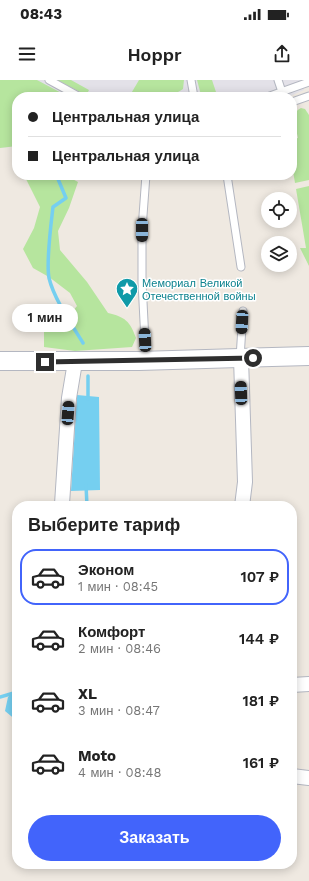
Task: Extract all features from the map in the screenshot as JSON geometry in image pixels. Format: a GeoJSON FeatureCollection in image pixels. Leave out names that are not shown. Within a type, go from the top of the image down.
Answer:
{"type":"FeatureCollection","features":[{"type":"Feature","properties":{"kind":"street"},"geometry":{"type":"LineString","coordinates":[[0,361],[146,361],[309,356]]}},
{"type":"Feature","properties":{"kind":"street"},"geometry":{"type":"LineString","coordinates":[[240,358],[245,482],[243,501]]}},
{"type":"Feature","properties":{"kind":"street"},"geometry":{"type":"LineString","coordinates":[[62,501],[69,398],[75,362]]}},
{"type":"Feature","properties":{"kind":"street"},"geometry":{"type":"LineString","coordinates":[[297,685],[309,684]]}},
{"type":"Feature","properties":{"kind":"street"},"geometry":{"type":"LineString","coordinates":[[297,777],[309,778]]}},
{"type":"Feature","properties":{"kind":"lane"},"geometry":{"type":"LineString","coordinates":[[49,80],[71,92]]}},
{"type":"Feature","properties":{"kind":"lane"},"geometry":{"type":"LineString","coordinates":[[191,80],[193,92]]}},
{"type":"Feature","properties":{"kind":"lane"},"geometry":{"type":"LineString","coordinates":[[278,80],[282,92],[309,82]]}},
{"type":"Feature","properties":{"kind":"lane"},"geometry":{"type":"LineString","coordinates":[[297,100],[309,96]]}},
{"type":"Feature","properties":{"kind":"lane"},"geometry":{"type":"LineString","coordinates":[[146,180],[142,245],[146,361]]}},
{"type":"Feature","properties":{"kind":"lane"},"geometry":{"type":"LineString","coordinates":[[228,180],[241,267]]}},
{"type":"Feature","properties":{"kind":"lane"},"geometry":{"type":"LineString","coordinates":[[240,358],[243,311]]}},
{"type":"Feature","properties":{"kind":"shaded area"},"geometry":{"type":"Polygon","coordinates":[[[0,80],[301,80],[304,90],[297,93],[12,92],[12,147],[0,148],[0,80]]]}},
{"type":"Feature","properties":{"kind":"green space"},"geometry":{"type":"Polygon","coordinates":[[[0,80],[37,80],[60,92],[12,92],[12,147],[0,148],[0,80]]]}},
{"type":"Feature","properties":{"kind":"green space"},"geometry":{"type":"Polygon","coordinates":[[[57,80],[71,80],[89,90],[88,92],[80,92],[57,80]]]}},
{"type":"Feature","properties":{"kind":"green space"},"geometry":{"type":"Polygon","coordinates":[[[139,80],[184,80],[183,89],[177,92],[132,92],[139,80]]]}},
{"type":"Feature","properties":{"kind":"green space"},"geometry":{"type":"Polygon","coordinates":[[[197,80],[212,80],[216,92],[200,92],[197,80]]]}},
{"type":"Feature","properties":{"kind":"green space"},"geometry":{"type":"Polygon","coordinates":[[[301,108],[305,109],[309,115],[309,180],[295,183],[294,180],[297,180],[298,110],[301,108]]]}},
{"type":"Feature","properties":{"kind":"green space"},"geometry":{"type":"Polygon","coordinates":[[[26,180],[74,180],[78,182],[69,208],[58,231],[60,250],[87,282],[108,313],[123,318],[129,324],[136,338],[132,347],[75,351],[44,347],[44,331],[67,318],[77,306],[70,293],[49,277],[33,268],[23,249],[34,228],[40,207],[26,180]]]}},
{"type":"Feature","properties":{"kind":"green space"},"geometry":{"type":"Polygon","coordinates":[[[309,186],[309,266],[300,248],[306,248],[296,189],[309,186]]]}},
{"type":"Feature","properties":{"kind":"water"},"geometry":{"type":"Polygon","coordinates":[[[77,395],[99,397],[100,490],[71,491],[77,395]]]}},
{"type":"Feature","properties":{"kind":"water"},"geometry":{"type":"Polygon","coordinates":[[[12,693],[12,717],[5,711],[8,697],[12,693]]]}},
{"type":"Feature","properties":{"kind":"waterway"},"geometry":{"type":"LineString","coordinates":[[58,180],[66,198],[53,207],[48,253],[49,278],[59,303],[83,343]]}},
{"type":"Feature","properties":{"kind":"waterway"},"geometry":{"type":"LineString","coordinates":[[88,376],[88,399]]}},
{"type":"Feature","properties":{"kind":"waterway"},"geometry":{"type":"LineString","coordinates":[[86,485],[87,501]]}},
{"type":"Feature","properties":{"kind":"waterway"},"geometry":{"type":"LineString","coordinates":[[0,697],[12,693]]}},
{"type":"Feature","properties":{"kind":"place","name":"Мемориал Великой Отечественной войны"},"geometry":{"type":"Point","coordinates":[127,308]}},
{"type":"Feature","properties":{"kind":"route"},"geometry":{"type":"LineString","coordinates":[[45,362],[253,358]]}}]}
